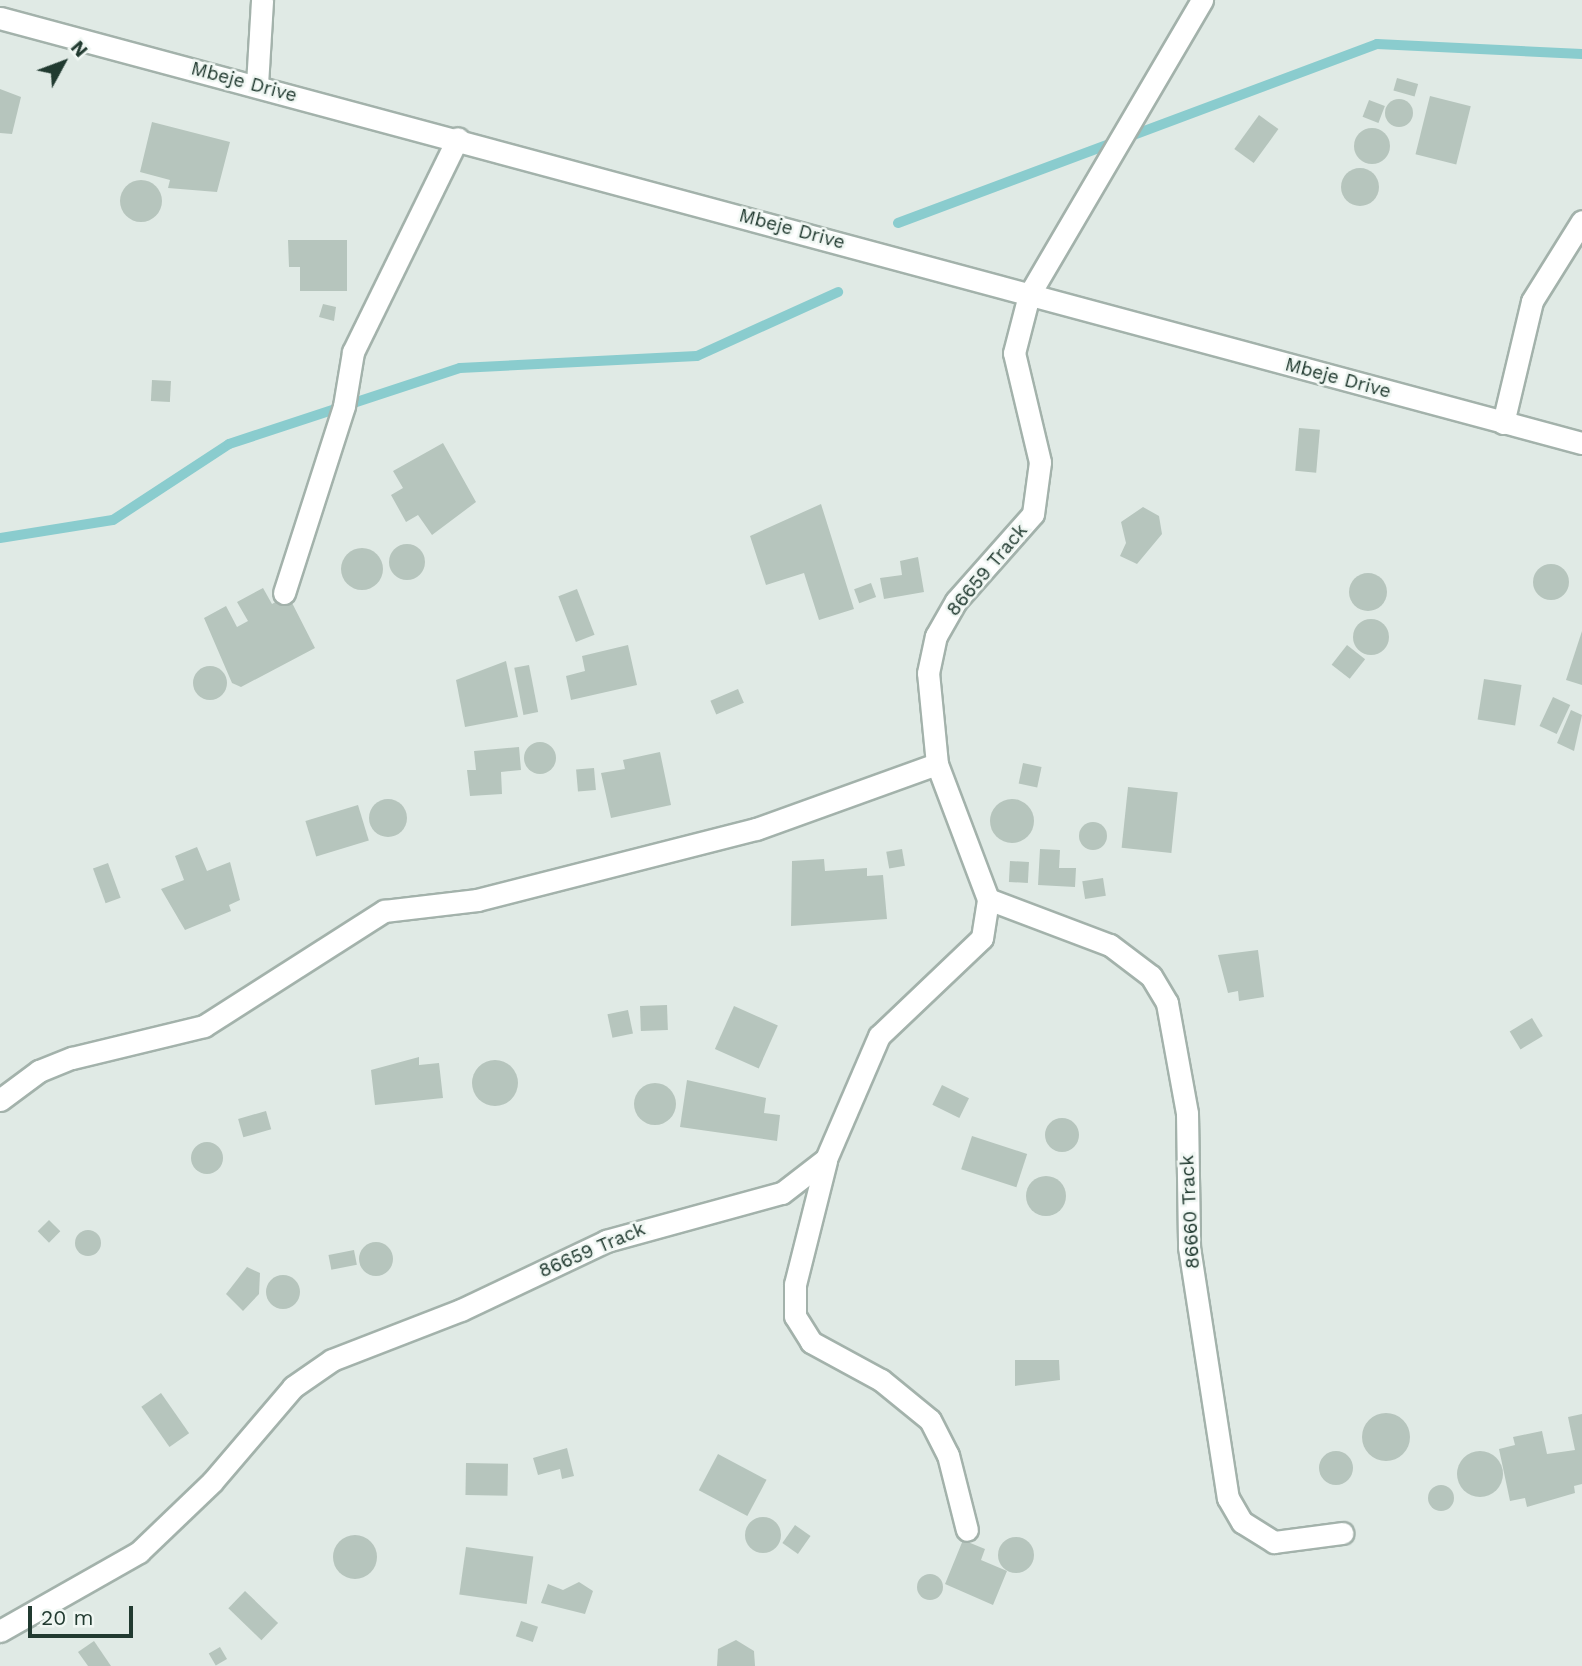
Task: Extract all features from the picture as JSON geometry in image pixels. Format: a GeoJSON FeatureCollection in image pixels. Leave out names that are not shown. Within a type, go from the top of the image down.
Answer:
{"type":"FeatureCollection","features":[{"type":"Feature","properties":{"kind":"street"},"geometry":{"type":"LineString","coordinates":[[257,85],[262,0]]}},
{"type":"Feature","properties":{"kind":"street","name":"86659 Track"},"geometry":{"type":"LineString","coordinates":[[0,1631],[139,1552],[212,1482],[293,1387],[332,1360],[461,1311],[618,1237],[782,1193],[826,1159],[879,1037],[970,955],[982,937],[988,900],[937,764],[928,673],[936,636],[956,601],[1033,514],[1040,490],[1035,436],[1014,353],[1029,295],[1202,0]]}},
{"type":"Feature","properties":{"kind":"street","name":"Mbeje Drive"},"geometry":{"type":"LineString","coordinates":[[0,18],[458,138],[1582,443]]}},
{"type":"Feature","properties":{"kind":"street"},"geometry":{"type":"LineString","coordinates":[[284,593],[344,406],[353,352],[458,138]]}},
{"type":"Feature","properties":{"kind":"street"},"geometry":{"type":"LineString","coordinates":[[1503,423],[1532,301],[1582,221]]}},
{"type":"Feature","properties":{"kind":"street"},"geometry":{"type":"LineString","coordinates":[[0,1100],[39,1071],[72,1058],[204,1026],[239,1008],[341,934],[384,911],[430,901],[477,900],[756,829],[937,764]]}},
{"type":"Feature","properties":{"kind":"street","name":"86660 Track"},"geometry":{"type":"LineString","coordinates":[[988,900],[1110,946],[1143,968],[1167,1003],[1186,1114],[1189,1247],[1228,1498],[1242,1522],[1274,1542],[1342,1533]]}},
{"type":"Feature","properties":{"kind":"street"},"geometry":{"type":"LineString","coordinates":[[826,1159],[794,1284],[795,1316],[811,1342],[881,1380],[930,1420],[948,1455],[967,1530]]}},
{"type":"Feature","properties":{"kind":"building"},"geometry":{"type":"Polygon","coordinates":[[[1397,78],[1418,84],[1415,97],[1393,90],[1397,78]]]}},
{"type":"Feature","properties":{"kind":"building"},"geometry":{"type":"Polygon","coordinates":[[[0,89],[21,97],[12,134],[0,133],[0,89]]]}},
{"type":"Feature","properties":{"kind":"building"},"geometry":{"type":"Polygon","coordinates":[[[1430,96],[1471,106],[1456,164],[1415,154],[1430,96]]]}},
{"type":"Feature","properties":{"kind":"building"},"geometry":{"type":"Polygon","coordinates":[[[1399,99],[1409,103],[1413,113],[1409,123],[1399,127],[1389,123],[1385,113],[1389,103],[1399,99]]]}},
{"type":"Feature","properties":{"kind":"building"},"geometry":{"type":"Polygon","coordinates":[[[1369,100],[1385,106],[1378,123],[1363,117],[1369,100]]]}},
{"type":"Feature","properties":{"kind":"building"},"geometry":{"type":"Polygon","coordinates":[[[1259,115],[1278,129],[1254,163],[1234,149],[1259,115]]]}},
{"type":"Feature","properties":{"kind":"building"},"geometry":{"type":"Polygon","coordinates":[[[152,122],[230,142],[217,192],[168,188],[170,180],[140,172],[152,122]]]}},
{"type":"Feature","properties":{"kind":"building"},"geometry":{"type":"Polygon","coordinates":[[[1372,128],[1385,133],[1390,146],[1385,159],[1372,164],[1359,159],[1354,146],[1359,133],[1372,128]]]}},
{"type":"Feature","properties":{"kind":"building"},"geometry":{"type":"Polygon","coordinates":[[[1360,168],[1374,173],[1379,187],[1374,201],[1360,206],[1346,201],[1341,187],[1346,173],[1360,168]]]}},
{"type":"Feature","properties":{"kind":"building"},"geometry":{"type":"Polygon","coordinates":[[[141,180],[156,186],[162,201],[156,216],[141,222],[126,216],[120,201],[126,186],[141,180]]]}},
{"type":"Feature","properties":{"kind":"building"},"geometry":{"type":"Polygon","coordinates":[[[288,240],[347,240],[347,291],[300,291],[300,267],[289,267],[288,240]]]}},
{"type":"Feature","properties":{"kind":"building"},"geometry":{"type":"Polygon","coordinates":[[[323,304],[336,307],[334,321],[319,317],[323,304]]]}},
{"type":"Feature","properties":{"kind":"building"},"geometry":{"type":"Polygon","coordinates":[[[152,380],[171,381],[170,402],[151,401],[152,380]]]}},
{"type":"Feature","properties":{"kind":"building"},"geometry":{"type":"Polygon","coordinates":[[[1299,428],[1320,430],[1316,473],[1295,471],[1299,428]]]}},
{"type":"Feature","properties":{"kind":"building"},"geometry":{"type":"Polygon","coordinates":[[[443,443],[476,502],[432,535],[418,515],[406,522],[391,495],[403,488],[393,471],[443,443]]]}},
{"type":"Feature","properties":{"kind":"building"},"geometry":{"type":"Polygon","coordinates":[[[821,504],[854,609],[819,620],[804,573],[766,585],[750,536],[821,504]]]}},
{"type":"Feature","properties":{"kind":"building"},"geometry":{"type":"Polygon","coordinates":[[[1143,507],[1159,516],[1162,534],[1137,564],[1120,556],[1126,543],[1121,522],[1143,507]]]}},
{"type":"Feature","properties":{"kind":"building"},"geometry":{"type":"Polygon","coordinates":[[[407,544],[420,549],[425,562],[420,575],[407,580],[394,575],[389,562],[394,549],[407,544]]]}},
{"type":"Feature","properties":{"kind":"building"},"geometry":{"type":"Polygon","coordinates":[[[362,548],[377,554],[383,569],[377,584],[362,590],[347,584],[341,569],[347,554],[362,548]]]}},
{"type":"Feature","properties":{"kind":"building"},"geometry":{"type":"Polygon","coordinates":[[[918,557],[924,592],[884,599],[880,578],[902,575],[900,561],[918,557]]]}},
{"type":"Feature","properties":{"kind":"building"},"geometry":{"type":"Polygon","coordinates":[[[1551,564],[1564,569],[1569,582],[1564,595],[1551,600],[1538,595],[1533,582],[1538,569],[1551,564]]]}},
{"type":"Feature","properties":{"kind":"building"},"geometry":{"type":"Polygon","coordinates":[[[1368,573],[1381,579],[1387,592],[1381,605],[1368,611],[1355,605],[1349,592],[1355,579],[1368,573]]]}},
{"type":"Feature","properties":{"kind":"building"},"geometry":{"type":"Polygon","coordinates":[[[871,583],[876,597],[859,603],[854,589],[871,583]]]}},
{"type":"Feature","properties":{"kind":"building"},"geometry":{"type":"Polygon","coordinates":[[[263,588],[272,604],[288,595],[315,648],[241,687],[232,683],[204,618],[226,606],[237,627],[248,621],[237,602],[263,588]]]}},
{"type":"Feature","properties":{"kind":"building"},"geometry":{"type":"Polygon","coordinates":[[[577,589],[595,635],[576,642],[558,596],[577,589]]]}},
{"type":"Feature","properties":{"kind":"building"},"geometry":{"type":"Polygon","coordinates":[[[1371,619],[1384,624],[1389,637],[1384,650],[1371,655],[1358,650],[1353,637],[1358,624],[1371,619]]]}},
{"type":"Feature","properties":{"kind":"building"},"geometry":{"type":"Polygon","coordinates":[[[1582,631],[1582,685],[1566,680],[1582,631]]]}},
{"type":"Feature","properties":{"kind":"building"},"geometry":{"type":"Polygon","coordinates":[[[628,645],[637,685],[571,700],[566,676],[585,671],[582,656],[628,645]]]}},
{"type":"Feature","properties":{"kind":"building"},"geometry":{"type":"Polygon","coordinates":[[[1347,645],[1365,659],[1350,679],[1332,665],[1347,645]]]}},
{"type":"Feature","properties":{"kind":"building"},"geometry":{"type":"Polygon","coordinates":[[[506,661],[518,717],[465,727],[456,680],[506,661]]]}},
{"type":"Feature","properties":{"kind":"building"},"geometry":{"type":"Polygon","coordinates":[[[529,665],[538,712],[523,715],[514,668],[529,665]]]}},
{"type":"Feature","properties":{"kind":"building"},"geometry":{"type":"Polygon","coordinates":[[[210,666],[222,671],[227,683],[222,695],[210,700],[198,695],[193,683],[198,671],[210,666]]]}},
{"type":"Feature","properties":{"kind":"building"},"geometry":{"type":"Polygon","coordinates":[[[1484,679],[1522,685],[1515,725],[1478,719],[1484,679]]]}},
{"type":"Feature","properties":{"kind":"building"},"geometry":{"type":"Polygon","coordinates":[[[738,689],[744,703],[716,715],[710,701],[738,689]]]}},
{"type":"Feature","properties":{"kind":"building"},"geometry":{"type":"Polygon","coordinates":[[[1553,697],[1570,705],[1557,734],[1539,726],[1553,697]]]}},
{"type":"Feature","properties":{"kind":"building"},"geometry":{"type":"Polygon","coordinates":[[[1571,710],[1582,715],[1574,751],[1557,743],[1571,710]]]}},
{"type":"Feature","properties":{"kind":"building"},"geometry":{"type":"Polygon","coordinates":[[[540,742],[551,747],[556,758],[551,769],[540,774],[529,769],[524,758],[529,747],[540,742]]]}},
{"type":"Feature","properties":{"kind":"building"},"geometry":{"type":"Polygon","coordinates":[[[519,747],[521,770],[501,772],[502,794],[470,796],[467,770],[476,770],[474,751],[519,747]]]}},
{"type":"Feature","properties":{"kind":"building"},"geometry":{"type":"Polygon","coordinates":[[[660,752],[671,805],[611,818],[601,773],[625,769],[623,760],[660,752]]]}},
{"type":"Feature","properties":{"kind":"building"},"geometry":{"type":"Polygon","coordinates":[[[1023,763],[1042,767],[1037,787],[1019,784],[1023,763]]]}},
{"type":"Feature","properties":{"kind":"building"},"geometry":{"type":"Polygon","coordinates":[[[594,768],[596,790],[578,791],[576,770],[594,768]]]}},
{"type":"Feature","properties":{"kind":"building"},"geometry":{"type":"Polygon","coordinates":[[[1128,787],[1178,792],[1171,853],[1122,848],[1128,787]]]}},
{"type":"Feature","properties":{"kind":"building"},"geometry":{"type":"Polygon","coordinates":[[[388,799],[401,805],[407,818],[401,831],[388,837],[375,831],[369,818],[375,805],[388,799]]]}},
{"type":"Feature","properties":{"kind":"building"},"geometry":{"type":"Polygon","coordinates":[[[1012,799],[1021,800],[1028,805],[1033,812],[1033,830],[1028,837],[1021,842],[1012,843],[1003,842],[996,837],[991,830],[990,821],[991,812],[996,805],[1003,800],[1012,799]]]}},
{"type":"Feature","properties":{"kind":"building"},"geometry":{"type":"Polygon","coordinates":[[[358,805],[369,840],[316,856],[305,821],[358,805]]]}},
{"type":"Feature","properties":{"kind":"building"},"geometry":{"type":"Polygon","coordinates":[[[1093,822],[1103,826],[1107,836],[1103,846],[1093,850],[1083,846],[1079,836],[1083,826],[1093,822]]]}},
{"type":"Feature","properties":{"kind":"building"},"geometry":{"type":"Polygon","coordinates":[[[197,847],[207,871],[230,862],[240,900],[229,905],[231,911],[185,930],[161,889],[184,880],[175,856],[197,847]]]}},
{"type":"Feature","properties":{"kind":"building"},"geometry":{"type":"Polygon","coordinates":[[[902,849],[905,866],[889,869],[886,852],[902,849]]]}},
{"type":"Feature","properties":{"kind":"building"},"geometry":{"type":"Polygon","coordinates":[[[1040,849],[1060,850],[1059,868],[1076,868],[1075,887],[1038,885],[1040,849]]]}},
{"type":"Feature","properties":{"kind":"building"},"geometry":{"type":"Polygon","coordinates":[[[824,859],[825,871],[867,868],[867,876],[883,875],[887,919],[791,926],[792,861],[824,859]]]}},
{"type":"Feature","properties":{"kind":"building"},"geometry":{"type":"Polygon","coordinates":[[[1010,861],[1029,862],[1028,883],[1009,882],[1010,861]]]}},
{"type":"Feature","properties":{"kind":"building"},"geometry":{"type":"Polygon","coordinates":[[[108,863],[121,898],[106,903],[93,868],[108,863]]]}},
{"type":"Feature","properties":{"kind":"building"},"geometry":{"type":"Polygon","coordinates":[[[1103,878],[1106,896],[1085,899],[1082,881],[1103,878]]]}},
{"type":"Feature","properties":{"kind":"building"},"geometry":{"type":"Polygon","coordinates":[[[1258,950],[1264,997],[1239,1001],[1238,991],[1228,993],[1218,955],[1258,950]]]}},
{"type":"Feature","properties":{"kind":"building"},"geometry":{"type":"Polygon","coordinates":[[[667,1005],[668,1030],[641,1031],[640,1006],[667,1005]]]}},
{"type":"Feature","properties":{"kind":"building"},"geometry":{"type":"Polygon","coordinates":[[[734,1006],[778,1026],[759,1068],[715,1049],[734,1006]]]}},
{"type":"Feature","properties":{"kind":"building"},"geometry":{"type":"Polygon","coordinates":[[[628,1010],[633,1033],[612,1038],[607,1014],[628,1010]]]}},
{"type":"Feature","properties":{"kind":"building"},"geometry":{"type":"Polygon","coordinates":[[[1532,1018],[1543,1036],[1521,1049],[1510,1031],[1532,1018]]]}},
{"type":"Feature","properties":{"kind":"building"},"geometry":{"type":"Polygon","coordinates":[[[419,1057],[419,1065],[439,1063],[443,1098],[375,1105],[371,1070],[419,1057]]]}},
{"type":"Feature","properties":{"kind":"building"},"geometry":{"type":"Polygon","coordinates":[[[495,1060],[511,1067],[518,1083],[511,1099],[495,1106],[479,1099],[472,1083],[479,1067],[495,1060]]]}},
{"type":"Feature","properties":{"kind":"building"},"geometry":{"type":"Polygon","coordinates":[[[687,1080],[766,1098],[764,1113],[780,1115],[777,1141],[680,1127],[687,1080]]]}},
{"type":"Feature","properties":{"kind":"building"},"geometry":{"type":"Polygon","coordinates":[[[655,1083],[670,1089],[676,1104],[670,1119],[655,1125],[640,1119],[634,1104],[640,1089],[655,1083]]]}},
{"type":"Feature","properties":{"kind":"building"},"geometry":{"type":"Polygon","coordinates":[[[942,1085],[969,1098],[959,1118],[932,1105],[942,1085]]]}},
{"type":"Feature","properties":{"kind":"building"},"geometry":{"type":"Polygon","coordinates":[[[266,1111],[271,1129],[243,1137],[238,1119],[266,1111]]]}},
{"type":"Feature","properties":{"kind":"building"},"geometry":{"type":"Polygon","coordinates":[[[1062,1118],[1074,1123],[1079,1135],[1074,1147],[1062,1152],[1050,1147],[1045,1135],[1050,1123],[1062,1118]]]}},
{"type":"Feature","properties":{"kind":"building"},"geometry":{"type":"Polygon","coordinates":[[[972,1136],[1027,1154],[1016,1187],[961,1169],[972,1136]]]}},
{"type":"Feature","properties":{"kind":"building"},"geometry":{"type":"Polygon","coordinates":[[[207,1142],[218,1147],[223,1158],[218,1169],[207,1174],[196,1169],[191,1158],[196,1147],[207,1142]]]}},
{"type":"Feature","properties":{"kind":"building"},"geometry":{"type":"Polygon","coordinates":[[[1046,1176],[1054,1177],[1060,1182],[1065,1188],[1065,1204],[1060,1210],[1054,1215],[1046,1216],[1038,1215],[1032,1210],[1027,1204],[1026,1196],[1027,1188],[1032,1182],[1038,1177],[1046,1176]]]}},
{"type":"Feature","properties":{"kind":"building"},"geometry":{"type":"Polygon","coordinates":[[[49,1220],[60,1231],[49,1243],[38,1231],[49,1220]]]}},
{"type":"Feature","properties":{"kind":"building"},"geometry":{"type":"Polygon","coordinates":[[[88,1230],[97,1234],[101,1243],[97,1252],[88,1256],[79,1252],[75,1243],[79,1234],[88,1230]]]}},
{"type":"Feature","properties":{"kind":"building"},"geometry":{"type":"Polygon","coordinates":[[[376,1242],[388,1247],[393,1259],[388,1271],[376,1276],[364,1271],[359,1259],[364,1247],[376,1242]]]}},
{"type":"Feature","properties":{"kind":"building"},"geometry":{"type":"Polygon","coordinates":[[[354,1250],[357,1265],[331,1270],[328,1255],[354,1250]]]}},
{"type":"Feature","properties":{"kind":"building"},"geometry":{"type":"Polygon","coordinates":[[[247,1267],[260,1273],[259,1294],[243,1311],[226,1294],[247,1267]]]}},
{"type":"Feature","properties":{"kind":"building"},"geometry":{"type":"Polygon","coordinates":[[[283,1275],[295,1280],[300,1292],[295,1304],[283,1309],[271,1304],[266,1292],[271,1280],[283,1275]]]}},
{"type":"Feature","properties":{"kind":"building"},"geometry":{"type":"Polygon","coordinates":[[[1015,1360],[1059,1360],[1060,1380],[1015,1386],[1015,1360]]]}},
{"type":"Feature","properties":{"kind":"building"},"geometry":{"type":"Polygon","coordinates":[[[161,1393],[189,1433],[169,1447],[141,1407],[161,1393]]]}},
{"type":"Feature","properties":{"kind":"building"},"geometry":{"type":"Polygon","coordinates":[[[1386,1413],[1403,1420],[1410,1437],[1403,1454],[1386,1461],[1369,1454],[1362,1437],[1369,1420],[1386,1413]]]}},
{"type":"Feature","properties":{"kind":"building"},"geometry":{"type":"Polygon","coordinates":[[[1582,1414],[1582,1484],[1574,1486],[1575,1493],[1527,1507],[1525,1498],[1510,1501],[1499,1449],[1515,1445],[1513,1437],[1542,1431],[1547,1454],[1575,1450],[1568,1417],[1582,1414]]]}},
{"type":"Feature","properties":{"kind":"building"},"geometry":{"type":"Polygon","coordinates":[[[567,1448],[574,1476],[562,1479],[560,1469],[538,1475],[533,1458],[567,1448]]]}},
{"type":"Feature","properties":{"kind":"building"},"geometry":{"type":"Polygon","coordinates":[[[1336,1451],[1348,1456],[1353,1468],[1348,1480],[1336,1485],[1324,1480],[1319,1468],[1324,1456],[1336,1451]]]}},
{"type":"Feature","properties":{"kind":"building"},"geometry":{"type":"Polygon","coordinates":[[[1480,1451],[1496,1458],[1503,1474],[1496,1490],[1480,1497],[1464,1490],[1457,1474],[1464,1458],[1480,1451]]]}},
{"type":"Feature","properties":{"kind":"building"},"geometry":{"type":"Polygon","coordinates":[[[718,1454],[767,1480],[747,1516],[699,1490],[718,1454]]]}},
{"type":"Feature","properties":{"kind":"building"},"geometry":{"type":"Polygon","coordinates":[[[466,1463],[508,1464],[507,1496],[465,1495],[466,1463]]]}},
{"type":"Feature","properties":{"kind":"building"},"geometry":{"type":"Polygon","coordinates":[[[1441,1485],[1451,1488],[1454,1498],[1451,1508],[1441,1511],[1431,1508],[1428,1498],[1431,1488],[1441,1485]]]}},
{"type":"Feature","properties":{"kind":"building"},"geometry":{"type":"Polygon","coordinates":[[[763,1517],[775,1523],[781,1535],[775,1547],[763,1553],[751,1547],[745,1535],[751,1523],[763,1517]]]}},
{"type":"Feature","properties":{"kind":"building"},"geometry":{"type":"Polygon","coordinates":[[[795,1525],[811,1536],[798,1554],[782,1543],[795,1525]]]}},
{"type":"Feature","properties":{"kind":"building"},"geometry":{"type":"Polygon","coordinates":[[[355,1535],[371,1541],[377,1557],[371,1573],[355,1579],[339,1573],[333,1557],[339,1541],[355,1535]]]}},
{"type":"Feature","properties":{"kind":"building"},"geometry":{"type":"Polygon","coordinates":[[[1016,1537],[1029,1542],[1034,1555],[1029,1568],[1016,1573],[1003,1568],[998,1555],[1003,1542],[1016,1537]]]}},
{"type":"Feature","properties":{"kind":"building"},"geometry":{"type":"Polygon","coordinates":[[[963,1540],[985,1549],[981,1560],[1007,1571],[993,1605],[945,1584],[963,1540]]]}},
{"type":"Feature","properties":{"kind":"building"},"geometry":{"type":"Polygon","coordinates":[[[466,1547],[533,1556],[527,1604],[459,1595],[466,1547]]]}},
{"type":"Feature","properties":{"kind":"building"},"geometry":{"type":"Polygon","coordinates":[[[930,1574],[939,1578],[943,1587],[939,1596],[930,1600],[921,1596],[917,1587],[921,1578],[930,1574]]]}},
{"type":"Feature","properties":{"kind":"building"},"geometry":{"type":"Polygon","coordinates":[[[579,1582],[593,1591],[585,1614],[541,1603],[548,1584],[563,1590],[579,1582]]]}},
{"type":"Feature","properties":{"kind":"building"},"geometry":{"type":"Polygon","coordinates":[[[245,1591],[278,1623],[261,1640],[228,1608],[245,1591]]]}},
{"type":"Feature","properties":{"kind":"building"},"geometry":{"type":"Polygon","coordinates":[[[521,1621],[538,1627],[533,1642],[516,1636],[521,1621]]]}},
{"type":"Feature","properties":{"kind":"building"},"geometry":{"type":"Polygon","coordinates":[[[736,1640],[754,1651],[755,1666],[717,1666],[718,1649],[736,1640]]]}},
{"type":"Feature","properties":{"kind":"building"},"geometry":{"type":"Polygon","coordinates":[[[94,1641],[111,1666],[88,1666],[78,1652],[94,1641]]]}},
{"type":"Feature","properties":{"kind":"building"},"geometry":{"type":"Polygon","coordinates":[[[220,1647],[227,1659],[216,1666],[209,1654],[220,1647]]]}},
{"type":"Feature","properties":{"kind":"waterway"},"geometry":{"type":"LineString","coordinates":[[898,223],[1377,44],[1582,54]]}},
{"type":"Feature","properties":{"kind":"waterway"},"geometry":{"type":"LineString","coordinates":[[0,538],[113,520],[229,444],[460,368],[697,356],[838,292]]}}]}
